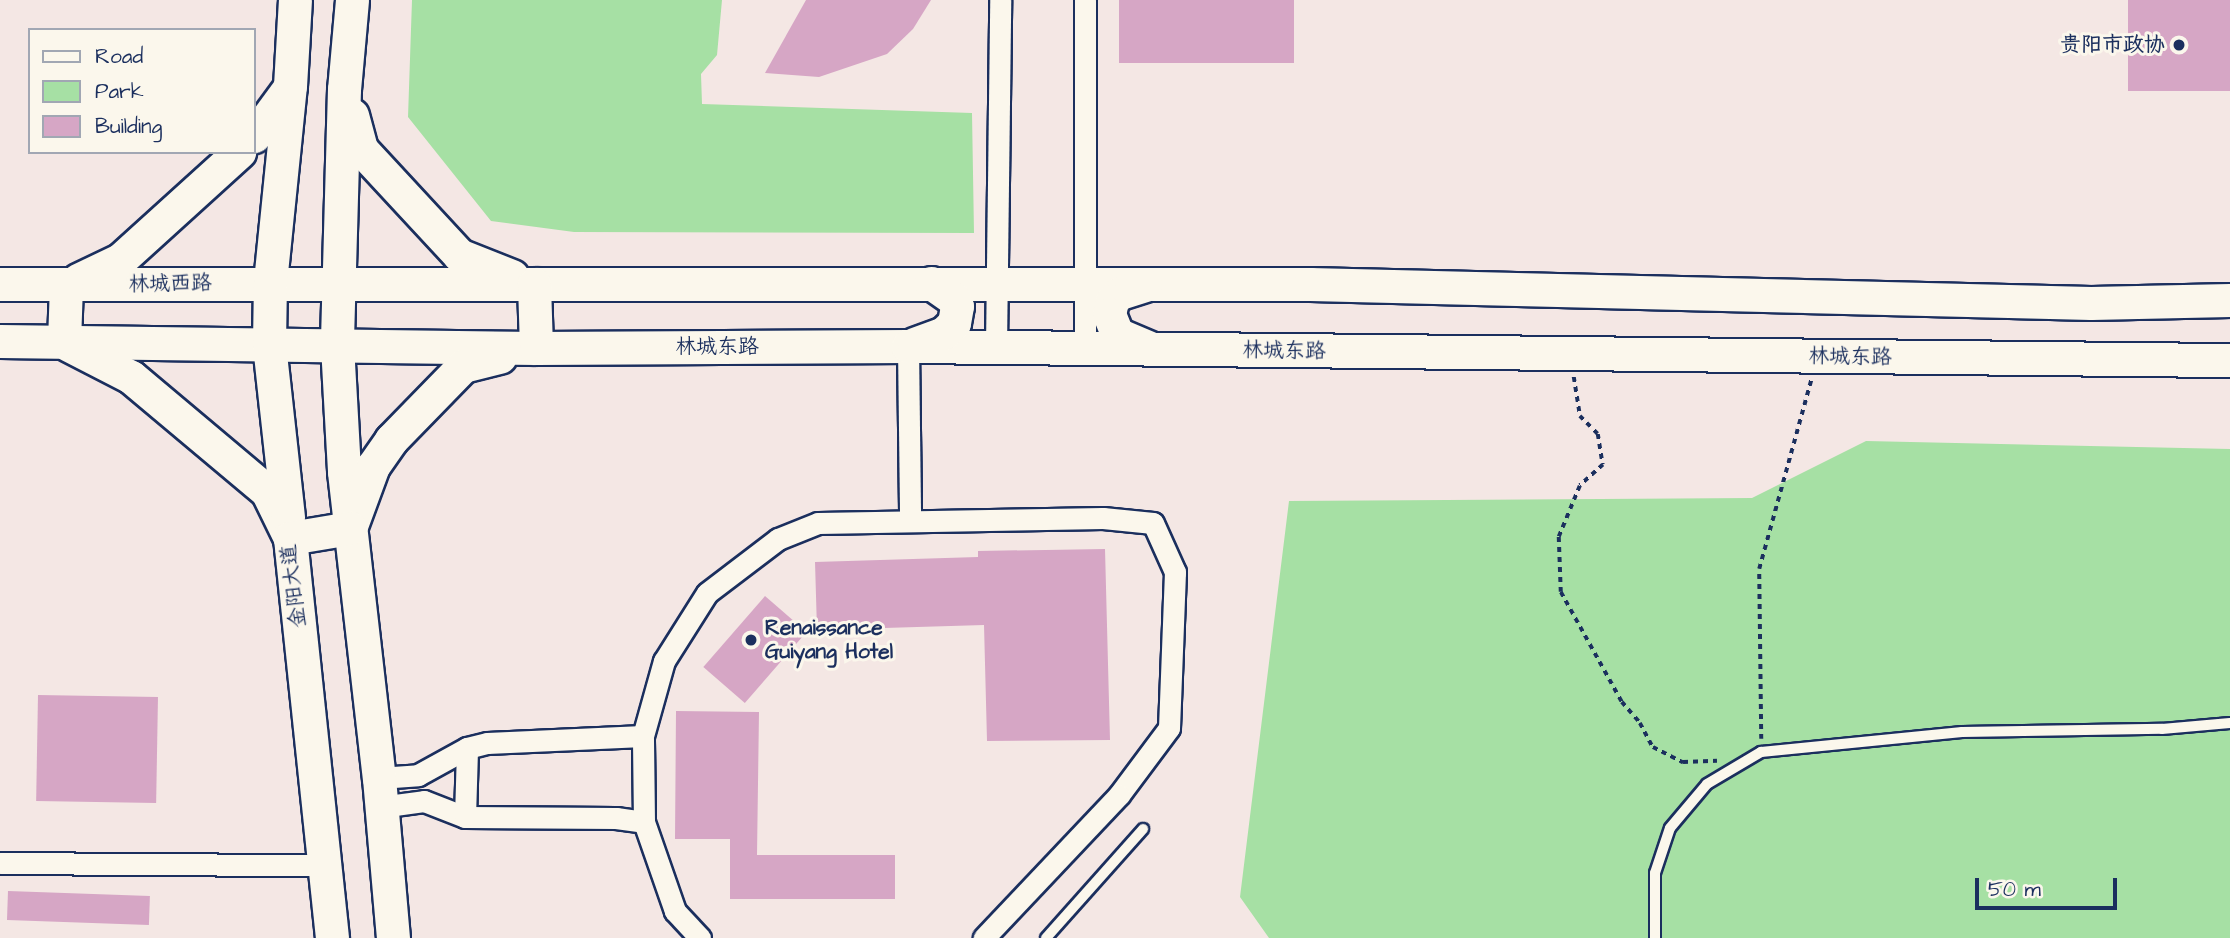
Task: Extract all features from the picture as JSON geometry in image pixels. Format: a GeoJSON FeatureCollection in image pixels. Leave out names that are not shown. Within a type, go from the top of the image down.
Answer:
{"type":"FeatureCollection","features":[{"type":"Feature","properties":{"kind":"main road"},"geometry":{"type":"LineString","coordinates":[[295,0],[290,86],[270,282],[269,344],[290,538],[350,528]]}},
{"type":"Feature","properties":{"kind":"main road"},"geometry":{"type":"LineString","coordinates":[[352,0],[344,89],[337,345],[350,528],[393,938]]}},
{"type":"Feature","properties":{"kind":"main road"},"geometry":{"type":"LineString","coordinates":[[290,86],[344,89]]}},
{"type":"Feature","properties":{"kind":"main road"},"geometry":{"type":"LineString","coordinates":[[256,133],[290,86]]}},
{"type":"Feature","properties":{"kind":"main road"},"geometry":{"type":"LineString","coordinates":[[344,89],[361,149],[459,255],[534,284]]}},
{"type":"Feature","properties":{"kind":"main road"},"geometry":{"type":"LineString","coordinates":[[64,342],[66,285],[120,260],[237,154]]}},
{"type":"Feature","properties":{"kind":"main road"},"geometry":{"type":"LineString","coordinates":[[908,346],[944,333],[954,323],[957,306],[954,299],[931,283]]}},
{"type":"Feature","properties":{"kind":"main road","name":"林城西路"},"geometry":{"type":"LineString","coordinates":[[0,284],[340,284]]}},
{"type":"Feature","properties":{"kind":"main road"},"geometry":{"type":"LineString","coordinates":[[340,284],[1338,285],[2091,303],[2230,300]]}},
{"type":"Feature","properties":{"kind":"main road"},"geometry":{"type":"LineString","coordinates":[[350,528],[373,466],[391,440],[463,366],[536,348],[534,284]]}},
{"type":"Feature","properties":{"kind":"main road"},"geometry":{"type":"LineString","coordinates":[[1147,284],[1118,294],[1109,314],[1117,334],[1154,349]]}},
{"type":"Feature","properties":{"kind":"main road"},"geometry":{"type":"LineString","coordinates":[[0,341],[337,345]]}},
{"type":"Feature","properties":{"kind":"main road","name":"金阳大道"},"geometry":{"type":"LineString","coordinates":[[64,342],[131,377],[267,491],[290,538],[332,938]]}},
{"type":"Feature","properties":{"kind":"main road","name":"林城东路"},"geometry":{"type":"LineString","coordinates":[[337,345],[536,348],[908,346],[2230,360]]}},
{"type":"Feature","properties":{"kind":"street"},"geometry":{"type":"LineString","coordinates":[[996,348],[1000,0]]}},
{"type":"Feature","properties":{"kind":"street"},"geometry":{"type":"LineString","coordinates":[[1085,0],[1085,348]]}},
{"type":"Feature","properties":{"kind":"street"},"geometry":{"type":"LineString","coordinates":[[908,346],[910,521]]}},
{"type":"Feature","properties":{"kind":"street"},"geometry":{"type":"LineString","coordinates":[[700,938],[675,911],[644,822],[643,736],[664,661],[707,593],[778,539],[818,523],[1103,517],[1153,523],[1175,572],[1169,728],[1119,795],[984,938]]}},
{"type":"Feature","properties":{"kind":"street"},"geometry":{"type":"LineString","coordinates":[[379,792],[418,775],[467,748],[487,743],[643,736]]}},
{"type":"Feature","properties":{"kind":"street"},"geometry":{"type":"LineString","coordinates":[[465,817],[467,748]]}},
{"type":"Feature","properties":{"kind":"street"},"geometry":{"type":"LineString","coordinates":[[379,792],[424,801],[465,817],[616,818],[644,822]]}},
{"type":"Feature","properties":{"kind":"street"},"geometry":{"type":"LineString","coordinates":[[0,863],[324,865]]}},
{"type":"Feature","properties":{"kind":"lane"},"geometry":{"type":"LineString","coordinates":[[1655,938],[1655,873],[1670,828],[1707,784],[1761,752],[1962,732],[2162,729],[2230,723]]}},
{"type":"Feature","properties":{"kind":"lane"},"geometry":{"type":"LineString","coordinates":[[1046,938],[1143,829]]}},
{"type":"Feature","properties":{"kind":"path"},"geometry":{"type":"LineString","coordinates":[[1573,354],[1580,416],[1598,433],[1603,465],[1580,486],[1559,537],[1561,592],[1622,702],[1640,723],[1653,747],[1683,762],[1747,760]]}},
{"type":"Feature","properties":{"kind":"path"},"geometry":{"type":"LineString","coordinates":[[1761,752],[1759,569],[1818,356]]}},
{"type":"Feature","properties":{"kind":"green space"},"geometry":{"type":"Polygon","coordinates":[[[412,0],[722,0],[717,55],[701,74],[702,104],[972,113],[974,233],[574,232],[491,221],[408,117],[412,0]]]}},
{"type":"Feature","properties":{"kind":"green space"},"geometry":{"type":"Polygon","coordinates":[[[1866,441],[2230,449],[2230,938],[1269,938],[1240,897],[1289,501],[1752,498],[1866,441]]]}},
{"type":"Feature","properties":{"kind":"building"},"geometry":{"type":"Polygon","coordinates":[[[806,0],[931,0],[913,29],[887,54],[819,77],[765,73],[806,0]]]}},
{"type":"Feature","properties":{"kind":"building"},"geometry":{"type":"Polygon","coordinates":[[[1119,0],[1294,0],[1294,63],[1119,63],[1119,0]]]}},
{"type":"Feature","properties":{"kind":"building","name":"贵阳市政协"},"geometry":{"type":"Polygon","coordinates":[[[2128,0],[2230,0],[2230,91],[2128,91],[2128,0]]]}},
{"type":"Feature","properties":{"kind":"building"},"geometry":{"type":"Polygon","coordinates":[[[1105,549],[1110,740],[987,741],[984,625],[817,630],[815,562],[978,557],[978,551],[1105,549]]]}},
{"type":"Feature","properties":{"kind":"building"},"geometry":{"type":"Polygon","coordinates":[[[765,596],[807,632],[745,703],[703,667],[765,596]]]}},
{"type":"Feature","properties":{"kind":"building"},"geometry":{"type":"Polygon","coordinates":[[[38,695],[158,697],[156,803],[36,801],[38,695]]]}},
{"type":"Feature","properties":{"kind":"building"},"geometry":{"type":"Polygon","coordinates":[[[676,711],[759,712],[757,855],[895,855],[895,899],[730,899],[730,839],[675,839],[676,711]]]}},
{"type":"Feature","properties":{"kind":"building"},"geometry":{"type":"Polygon","coordinates":[[[8,891],[150,896],[149,925],[7,920],[8,891]]]}},
{"type":"Feature","properties":{"kind":"place","name":"贵阳市政协"},"geometry":{"type":"Point","coordinates":[2179,45]}},
{"type":"Feature","properties":{"kind":"place","name":"Renaissance Guiyang Hotel"},"geometry":{"type":"Point","coordinates":[751,640]}}]}
